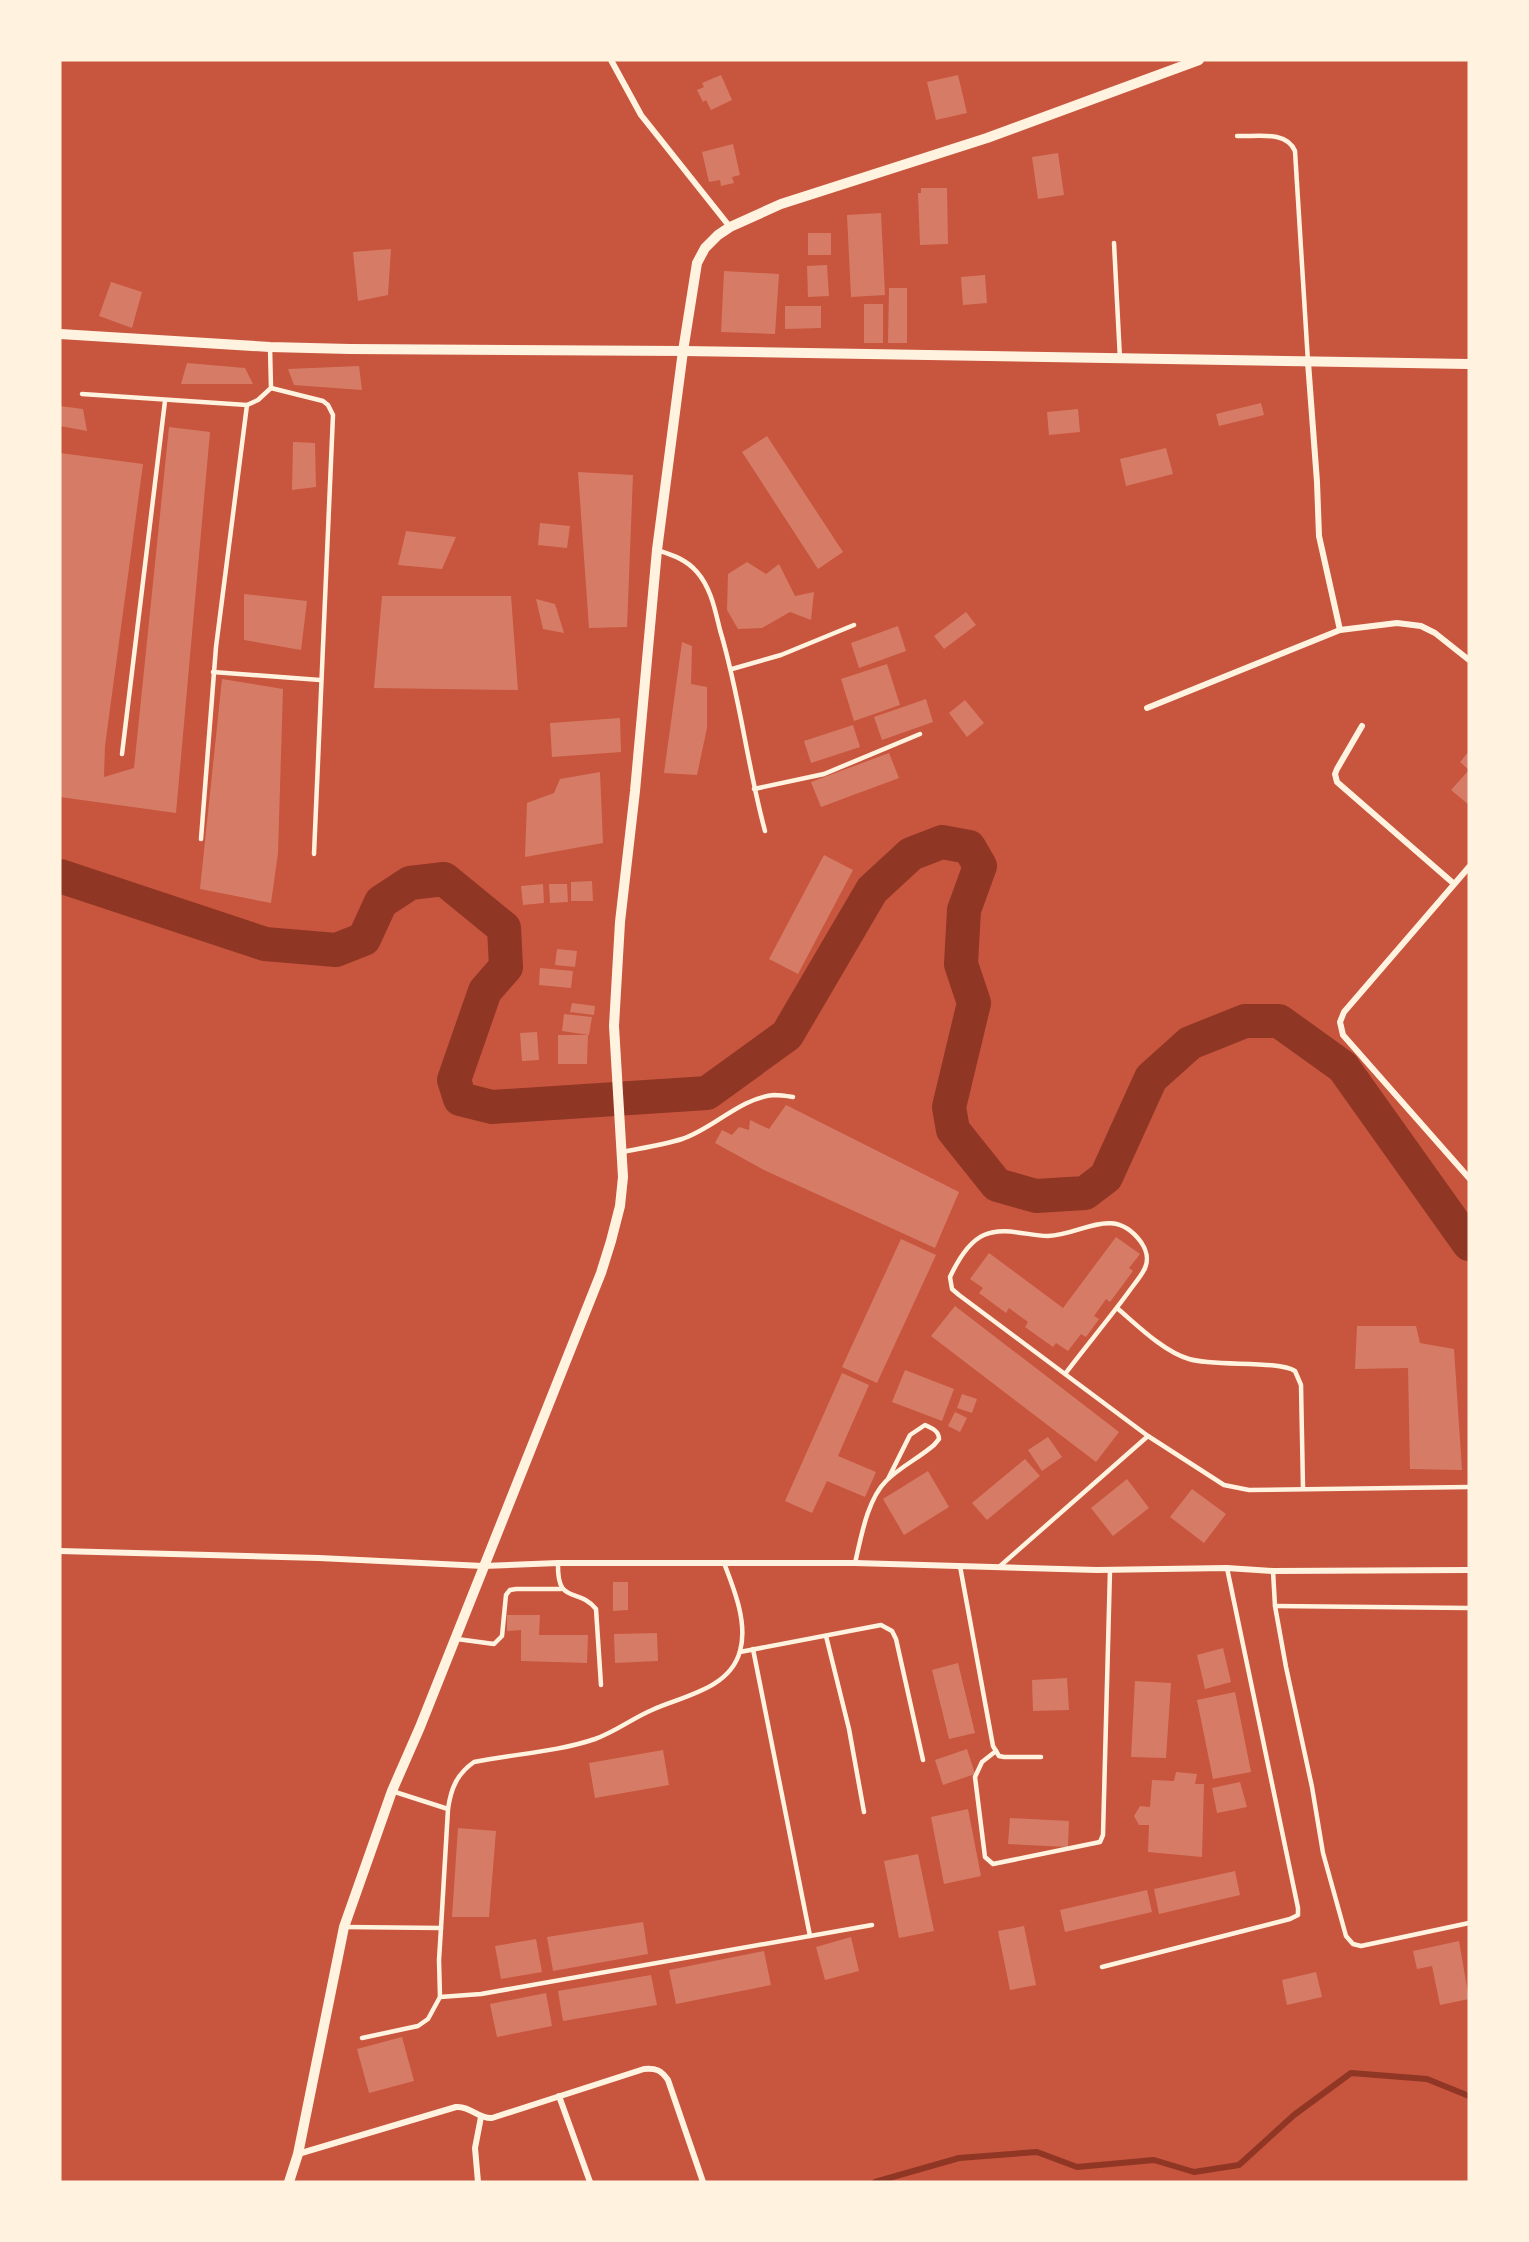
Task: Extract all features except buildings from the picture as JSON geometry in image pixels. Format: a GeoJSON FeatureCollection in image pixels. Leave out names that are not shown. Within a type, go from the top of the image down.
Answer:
{"type":"FeatureCollection","features":[{"type":"Feature","properties":{"kind":"street"},"geometry":{"type":"LineString","coordinates":[[611,60],[641,115],[730,227]]}},
{"type":"Feature","properties":{"kind":"street"},"geometry":{"type":"LineString","coordinates":[[289,2182],[298,2154],[344,1927],[392,1791],[420,1727],[608,1252],[620,1206],[623,1177],[614,1026],[617,957],[657,550],[697,263],[705,248],[730,227],[781,204],[987,138],[1199,60]]}},
{"type":"Feature","properties":{"kind":"street"},"geometry":{"type":"LineString","coordinates":[[60,334],[270,347],[683,351],[1469,364]]}},
{"type":"Feature","properties":{"kind":"street"},"geometry":{"type":"LineString","coordinates":[[1308,362],[1319,537],[1340,630]]}},
{"type":"Feature","properties":{"kind":"street"},"geometry":{"type":"LineString","coordinates":[[1147,708],[1340,630],[1397,623],[1421,626],[1435,633],[1469,660]]}},
{"type":"Feature","properties":{"kind":"street"},"geometry":{"type":"LineString","coordinates":[[1362,726],[1337,769],[1335,774],[1337,782],[1453,883]]}},
{"type":"Feature","properties":{"kind":"street"},"geometry":{"type":"LineString","coordinates":[[1469,867],[1344,1012],[1340,1022],[1343,1035],[1469,1178]]}},
{"type":"Feature","properties":{"kind":"street"},"geometry":{"type":"LineString","coordinates":[[60,1551],[319,1558],[483,1566],[558,1563],[855,1563],[1110,1570],[1227,1568],[1273,1571],[1469,1570]]}},
{"type":"Feature","properties":{"kind":"street"},"geometry":{"type":"LineString","coordinates":[[298,2154],[456,2107],[469,2108],[481,2117],[492,2118],[644,2069],[658,2069],[668,2080],[703,2182]]}},
{"type":"Feature","properties":{"kind":"street"},"geometry":{"type":"LineString","coordinates":[[559,2096],[590,2182]]}},
{"type":"Feature","properties":{"kind":"street"},"geometry":{"type":"LineString","coordinates":[[478,2182],[475,2148],[481,2117]]}},
{"type":"Feature","properties":{"kind":"lane"},"geometry":{"type":"LineString","coordinates":[[1237,136],[1281,137],[1289,141],[1295,151],[1308,362]]}},
{"type":"Feature","properties":{"kind":"lane"},"geometry":{"type":"LineString","coordinates":[[1114,243],[1120,358]]}},
{"type":"Feature","properties":{"kind":"lane"},"geometry":{"type":"LineString","coordinates":[[82,394],[247,405],[258,400],[271,388],[270,347]]}},
{"type":"Feature","properties":{"kind":"lane"},"geometry":{"type":"LineString","coordinates":[[271,388],[323,401],[333,415],[314,854]]}},
{"type":"Feature","properties":{"kind":"lane"},"geometry":{"type":"LineString","coordinates":[[122,754],[165,401]]}},
{"type":"Feature","properties":{"kind":"lane"},"geometry":{"type":"LineString","coordinates":[[201,839],[213,672],[247,405]]}},
{"type":"Feature","properties":{"kind":"lane"},"geometry":{"type":"LineString","coordinates":[[657,550],[684,560],[696,570],[707,586],[732,669],[754,789],[765,831]]}},
{"type":"Feature","properties":{"kind":"lane"},"geometry":{"type":"LineString","coordinates":[[732,669],[782,655],[854,625]]}},
{"type":"Feature","properties":{"kind":"lane"},"geometry":{"type":"LineString","coordinates":[[213,672],[320,680]]}},
{"type":"Feature","properties":{"kind":"lane"},"geometry":{"type":"LineString","coordinates":[[754,789],[824,774],[920,734]]}},
{"type":"Feature","properties":{"kind":"lane"},"geometry":{"type":"LineString","coordinates":[[622,1152],[681,1139],[761,1099],[774,1095],[793,1097]]}},
{"type":"Feature","properties":{"kind":"lane"},"geometry":{"type":"LineString","coordinates":[[1065,1374],[1145,1268],[1147,1257],[1144,1246],[1136,1235],[1123,1225],[1111,1222],[1050,1236],[1000,1231],[974,1241],[950,1277],[952,1289],[1065,1374],[1148,1436],[1224,1485],[1249,1490],[1469,1487]]}},
{"type":"Feature","properties":{"kind":"lane"},"geometry":{"type":"LineString","coordinates":[[1117,1308],[1151,1336],[1187,1359],[1229,1365],[1284,1367],[1295,1371],[1301,1385],[1303,1488]]}},
{"type":"Feature","properties":{"kind":"lane"},"geometry":{"type":"LineString","coordinates":[[855,1563],[862,1530],[874,1498],[888,1479],[910,1435],[925,1425],[934,1429],[939,1439],[934,1445],[888,1479]]}},
{"type":"Feature","properties":{"kind":"lane"},"geometry":{"type":"LineString","coordinates":[[998,1568],[1148,1436]]}},
{"type":"Feature","properties":{"kind":"lane"},"geometry":{"type":"LineString","coordinates":[[558,1563],[561,1589]]}},
{"type":"Feature","properties":{"kind":"lane"},"geometry":{"type":"LineString","coordinates":[[362,2038],[418,2026],[428,2019],[441,1997],[439,1960],[448,1809],[450,1794],[463,1770],[474,1762],[570,1746],[597,1738],[651,1710],[703,1690],[723,1678],[733,1667],[740,1652],[742,1625],[734,1589],[724,1563]]}},
{"type":"Feature","properties":{"kind":"lane"},"geometry":{"type":"LineString","coordinates":[[960,1566],[993,1746],[999,1756],[1041,1757]]}},
{"type":"Feature","properties":{"kind":"lane"},"geometry":{"type":"LineString","coordinates":[[1102,1967],[1290,1919],[1298,1915],[1227,1568]]}},
{"type":"Feature","properties":{"kind":"lane"},"geometry":{"type":"LineString","coordinates":[[996,1751],[982,1762],[975,1777],[985,1857],[988,1861],[993,1864],[1100,1842],[1103,1835],[1110,1570]]}},
{"type":"Feature","properties":{"kind":"lane"},"geometry":{"type":"LineString","coordinates":[[1273,1571],[1275,1606],[1323,1853],[1349,1941],[1356,1946],[1362,1946],[1469,1923]]}},
{"type":"Feature","properties":{"kind":"lane"},"geometry":{"type":"LineString","coordinates":[[455,1639],[494,1644],[502,1636],[506,1595],[510,1590],[516,1588],[561,1589],[591,1603],[596,1609],[601,1684]]}},
{"type":"Feature","properties":{"kind":"lane"},"geometry":{"type":"LineString","coordinates":[[1275,1606],[1469,1608]]}},
{"type":"Feature","properties":{"kind":"lane"},"geometry":{"type":"LineString","coordinates":[[740,1652],[881,1625],[892,1631],[896,1639],[923,1760]]}},
{"type":"Feature","properties":{"kind":"lane"},"geometry":{"type":"LineString","coordinates":[[826,1636],[849,1729],[864,1812]]}},
{"type":"Feature","properties":{"kind":"lane"},"geometry":{"type":"LineString","coordinates":[[753,1649],[810,1936]]}},
{"type":"Feature","properties":{"kind":"lane"},"geometry":{"type":"LineString","coordinates":[[392,1791],[448,1809]]}},
{"type":"Feature","properties":{"kind":"lane"},"geometry":{"type":"LineString","coordinates":[[441,1997],[480,1994],[872,1925]]}},
{"type":"Feature","properties":{"kind":"lane"},"geometry":{"type":"LineString","coordinates":[[344,1927],[441,1928]]}},
{"type":"Feature","properties":{"kind":"waterway"},"geometry":{"type":"LineString","coordinates":[[60,876],[265,944],[336,950],[364,939],[381,902],[410,883],[444,879],[504,928],[506,967],[485,991],[454,1080],[460,1099],[492,1107],[707,1093],[787,1035],[872,890],[911,854],[942,842],[969,847],[980,866],[964,910],[961,964],[974,1003],[949,1107],[953,1130],[997,1185],[1036,1196],[1085,1193],[1106,1177],[1151,1078],[1190,1043],[1245,1021],[1279,1021],[1343,1067],[1469,1244]]}},
{"type":"Feature","properties":{"kind":"waterway"},"geometry":{"type":"LineString","coordinates":[[875,2182],[959,2158],[1037,2152],[1077,2167],[1154,2160],[1194,2172],[1239,2165],[1294,2115],[1351,2073],[1427,2079],[1469,2096]]}}]}
